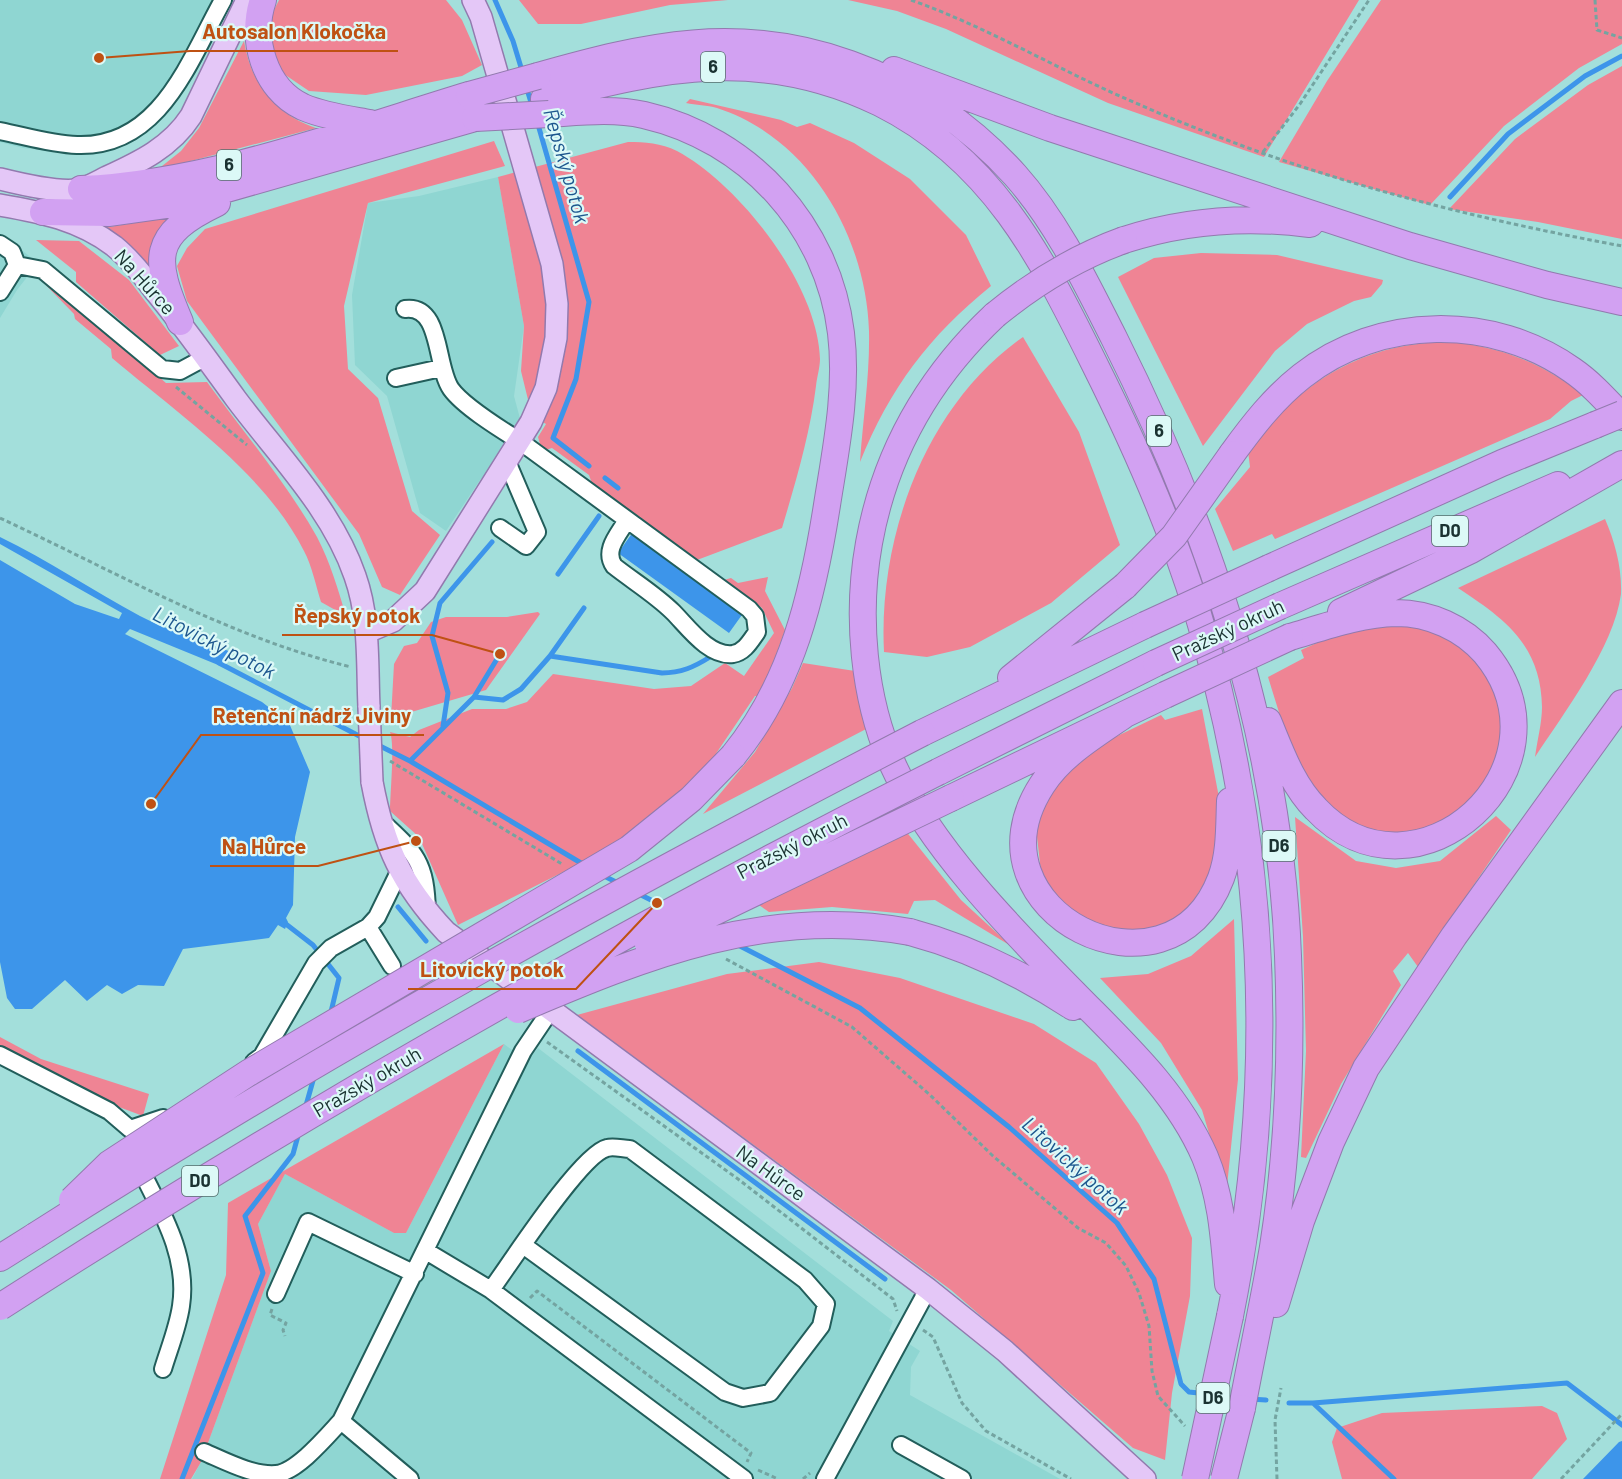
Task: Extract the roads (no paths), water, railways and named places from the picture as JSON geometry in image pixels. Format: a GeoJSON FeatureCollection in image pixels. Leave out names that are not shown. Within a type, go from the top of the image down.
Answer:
{"type":"FeatureCollection","features":[{"type":"Feature","properties":{"kind":"highway"},"geometry":{"type":"LineString","coordinates":[[262,0],[257,26],[259,46],[265,65],[275,84],[300,106],[323,114],[374,124]]}},
{"type":"Feature","properties":{"kind":"highway","name":"6"},"geometry":{"type":"LineString","coordinates":[[544,96],[626,52],[682,43],[740,42],[806,51],[872,72],[912,92],[950,116],[1001,160],[1045,213],[1111,332],[1165,444],[1212,561],[1239,654]]}},
{"type":"Feature","properties":{"kind":"highway"},"geometry":{"type":"LineString","coordinates":[[806,51],[859,59],[917,76],[1050,128],[1410,246],[1547,285],[1622,302]]}},
{"type":"Feature","properties":{"kind":"highway","name":"6"},"geometry":{"type":"LineString","coordinates":[[81,189],[122,187],[176,178],[374,124],[544,96],[676,69],[720,67],[765,69],[819,81],[880,103],[929,132],[964,160],[994,192],[1027,236],[1084,343],[1158,503],[1186,577],[1230,735]]}},
{"type":"Feature","properties":{"kind":"highway"},"geometry":{"type":"LineString","coordinates":[[35,1236],[97,1174],[122,1155],[294,1045],[592,873],[642,840],[709,782],[746,740],[769,703],[790,658],[813,582],[842,402],[841,334],[838,311],[825,269],[805,229],[778,193],[744,162],[706,138],[642,115],[600,111],[544,96],[472,107]]}},
{"type":"Feature","properties":{"kind":"highway","name":"6"},"geometry":{"type":"LineString","coordinates":[[43,212],[87,214],[132,211],[195,199],[268,178],[472,107]]}},
{"type":"Feature","properties":{"kind":"highway"},"geometry":{"type":"LineString","coordinates":[[180,322],[161,269],[163,253],[170,237],[186,219],[268,178]]}},
{"type":"Feature","properties":{"kind":"highway"},"geometry":{"type":"LineString","coordinates":[[1230,1316],[1223,1221],[1218,1196],[1204,1156],[1175,1106],[1139,1059],[1060,979],[983,894],[930,828],[904,787],[886,748],[867,665],[863,608],[867,553],[876,509],[890,466],[908,426],[932,387],[960,351],[995,315],[1026,291],[1064,267],[1124,240],[1192,224],[1250,220],[1316,225],[1410,246]]}},
{"type":"Feature","properties":{"kind":"highway"},"geometry":{"type":"LineString","coordinates":[[969,710],[1125,586],[1174,536],[1232,454],[1283,392],[1320,363],[1368,341],[1422,329],[1480,332],[1533,348],[1573,370],[1622,415]]}},
{"type":"Feature","properties":{"kind":"highway","name":"Pražský okruh"},"geometry":{"type":"LineString","coordinates":[[0,1258],[215,1124],[536,937],[737,828],[922,733],[1145,625],[1502,463],[1622,415]]}},
{"type":"Feature","properties":{"kind":"highway"},"geometry":{"type":"LineString","coordinates":[[557,1001],[718,909],[1472,550],[1621,460]]}},
{"type":"Feature","properties":{"kind":"highway","name":"Pražský okruh"},"geometry":{"type":"LineString","coordinates":[[0,1307],[164,1203],[402,1061],[743,871],[1156,663],[1280,606],[1621,460]]}},
{"type":"Feature","properties":{"kind":"highway"},"geometry":{"type":"LineString","coordinates":[[1239,654],[1295,781],[1317,810],[1337,826],[1370,841],[1393,844],[1413,843],[1455,829],[1483,807],[1504,776],[1511,754],[1513,729],[1511,706],[1504,684],[1491,661],[1474,642],[1454,628],[1432,618],[1396,613],[1363,617],[1290,637]]}},
{"type":"Feature","properties":{"kind":"highway","name":"D6"},"geometry":{"type":"LineString","coordinates":[[1224,1479],[1264,1324],[1279,1196],[1290,1042],[1288,952],[1279,846],[1264,756],[1239,654]]}},
{"type":"Feature","properties":{"kind":"highway"},"geometry":{"type":"LineString","coordinates":[[1589,746],[1622,690]]}},
{"type":"Feature","properties":{"kind":"highway"},"geometry":{"type":"LineString","coordinates":[[1264,1324],[1314,1186],[1343,1114],[1366,1068],[1454,936],[1622,703]]}},
{"type":"Feature","properties":{"kind":"highway"},"geometry":{"type":"LineString","coordinates":[[1124,715],[1073,753],[1050,775],[1031,805],[1026,828],[1027,864],[1042,898],[1071,927],[1106,941],[1140,942],[1174,932],[1202,909],[1215,891],[1225,866],[1229,833],[1230,735]]}},
{"type":"Feature","properties":{"kind":"highway","name":"D6"},"geometry":{"type":"LineString","coordinates":[[1195,1479],[1230,1316],[1251,1193],[1260,1103],[1262,1016],[1258,927],[1246,823],[1230,735]]}},
{"type":"Feature","properties":{"kind":"highway"},"geometry":{"type":"LineString","coordinates":[[402,1061],[557,1001],[651,956],[731,934],[821,923],[850,923],[910,932],[964,948],[1009,968],[1048,991],[1119,1039]]}},
{"type":"Feature","properties":{"kind":"main road"},"geometry":{"type":"LineString","coordinates":[[81,189],[146,159],[180,132],[196,106],[247,0]]}},
{"type":"Feature","properties":{"kind":"main road"},"geometry":{"type":"LineString","coordinates":[[367,632],[393,621],[425,591],[521,442],[539,405],[550,370],[557,320],[556,284],[520,149],[481,17],[473,0]]}},
{"type":"Feature","properties":{"kind":"main road","name":"6"},"geometry":{"type":"LineString","coordinates":[[0,179],[45,187],[81,189]]}},
{"type":"Feature","properties":{"kind":"main road","name":"6"},"geometry":{"type":"LineString","coordinates":[[0,205],[43,212]]}},
{"type":"Feature","properties":{"kind":"main road","name":"Na Hůrce"},"geometry":{"type":"LineString","coordinates":[[43,212],[88,230],[115,247],[131,261],[180,322],[326,519],[354,573],[363,604],[367,632],[372,782],[379,819],[399,872],[428,913],[446,932],[557,1001],[928,1289],[1005,1351],[1145,1479]]}},
{"type":"Feature","properties":{"kind":"lane"},"geometry":{"type":"LineString","coordinates":[[0,131],[78,145],[111,142],[141,128],[164,104],[223,0]]}},
{"type":"Feature","properties":{"kind":"lane"},"geometry":{"type":"LineString","coordinates":[[0,244],[12,252],[17,265]]}},
{"type":"Feature","properties":{"kind":"lane"},"geometry":{"type":"LineString","coordinates":[[0,292],[17,265]]}},
{"type":"Feature","properties":{"kind":"lane"},"geometry":{"type":"LineString","coordinates":[[17,265],[43,270],[162,369],[180,371],[206,357]]}},
{"type":"Feature","properties":{"kind":"lane"},"geometry":{"type":"LineString","coordinates":[[405,309],[420,309],[426,315],[434,331],[441,368],[454,393],[493,425],[521,442],[627,520],[755,616],[757,632],[743,650],[725,654],[715,650],[684,627],[674,613],[614,566],[610,559],[610,548],[627,520]]}},
{"type":"Feature","properties":{"kind":"lane"},"geometry":{"type":"LineString","coordinates":[[396,378],[441,368]]}},
{"type":"Feature","properties":{"kind":"lane"},"geometry":{"type":"LineString","coordinates":[[500,528],[526,546],[537,532],[508,464]]}},
{"type":"Feature","properties":{"kind":"lane"},"geometry":{"type":"LineString","coordinates":[[379,819],[412,849],[427,884],[428,913]]}},
{"type":"Feature","properties":{"kind":"lane"},"geometry":{"type":"LineString","coordinates":[[130,1128],[164,1118],[238,1074],[262,1056],[316,963],[331,948],[368,927],[377,917],[399,872]]}},
{"type":"Feature","properties":{"kind":"lane"},"geometry":{"type":"LineString","coordinates":[[368,927],[392,966]]}},
{"type":"Feature","properties":{"kind":"lane"},"geometry":{"type":"LineString","coordinates":[[204,1452],[248,1470],[277,1474],[300,1462],[341,1421],[523,1051],[557,1001]]}},
{"type":"Feature","properties":{"kind":"lane"},"geometry":{"type":"LineString","coordinates":[[0,1054],[109,1111],[130,1128]]}},
{"type":"Feature","properties":{"kind":"lane"},"geometry":{"type":"LineString","coordinates":[[130,1128],[126,1140],[174,1238],[183,1274],[181,1307],[163,1369]]}},
{"type":"Feature","properties":{"kind":"lane"},"geometry":{"type":"LineString","coordinates":[[491,1290],[523,1245],[589,1158],[607,1148],[630,1149],[805,1280],[825,1304],[821,1326],[770,1393],[742,1398],[725,1392],[523,1245]]}},
{"type":"Feature","properties":{"kind":"lane"},"geometry":{"type":"LineString","coordinates":[[276,1294],[308,1222],[415,1274]]}},
{"type":"Feature","properties":{"kind":"lane"},"geometry":{"type":"LineString","coordinates":[[426,1251],[491,1290],[749,1471]]}},
{"type":"Feature","properties":{"kind":"lane"},"geometry":{"type":"LineString","coordinates":[[825,1479],[928,1289]]}},
{"type":"Feature","properties":{"kind":"lane"},"geometry":{"type":"LineString","coordinates":[[341,1421],[410,1479]]}},
{"type":"Feature","properties":{"kind":"lane"},"geometry":{"type":"LineString","coordinates":[[901,1445],[962,1479]]}},
{"type":"Feature","properties":{"kind":"water"},"geometry":{"type":"Polygon","coordinates":[[[633,532],[744,612],[729,633],[618,553],[633,532]]]}},
{"type":"Feature","properties":{"kind":"water"},"geometry":{"type":"Polygon","coordinates":[[[0,537],[151,621],[231,652],[223,667],[130,629],[125,634],[262,702],[289,723],[310,772],[295,837],[293,905],[286,918],[288,922],[285,929],[278,925],[269,938],[183,949],[164,986],[138,985],[122,994],[107,985],[87,1001],[65,980],[32,1009],[15,1009],[7,998],[0,962],[0,560],[75,604],[119,619],[122,613],[0,544],[0,537]]]}},
{"type":"Feature","properties":{"kind":"water"},"geometry":{"type":"Polygon","coordinates":[[[1622,1441],[1622,1479],[1583,1479],[1619,1442],[1622,1441]]]}},
{"type":"Feature","properties":{"kind":"waterway","name":"Řepský potok"},"geometry":{"type":"LineString","coordinates":[[495,0],[513,41],[523,74]]}},
{"type":"Feature","properties":{"kind":"waterway"},"geometry":{"type":"LineString","coordinates":[[1450,197],[1508,134],[1585,76],[1622,56]]}},
{"type":"Feature","properties":{"kind":"waterway","name":"Řepský potok"},"geometry":{"type":"LineString","coordinates":[[526,86],[533,109]]}},
{"type":"Feature","properties":{"kind":"waterway","name":"Řepský potok"},"geometry":{"type":"LineString","coordinates":[[537,121],[589,302],[576,379],[553,438],[589,466]]}},
{"type":"Feature","properties":{"kind":"waterway","name":"Řepský potok"},"geometry":{"type":"LineString","coordinates":[[605,478],[618,488]]}},
{"type":"Feature","properties":{"kind":"waterway","name":"Řepský potok"},"geometry":{"type":"LineString","coordinates":[[558,574],[599,516]]}},
{"type":"Feature","properties":{"kind":"waterway"},"geometry":{"type":"LineString","coordinates":[[443,726],[448,693],[432,636],[440,603],[492,542]]}},
{"type":"Feature","properties":{"kind":"waterway"},"geometry":{"type":"LineString","coordinates":[[550,656],[584,608]]}},
{"type":"Feature","properties":{"kind":"waterway","name":"Řepský potok"},"geometry":{"type":"LineString","coordinates":[[410,761],[474,697],[500,654]]}},
{"type":"Feature","properties":{"kind":"waterway"},"geometry":{"type":"LineString","coordinates":[[474,697],[503,700],[521,689],[550,656],[662,673],[687,669],[710,657]]}},
{"type":"Feature","properties":{"kind":"waterway","name":"Litovický potok"},"geometry":{"type":"LineString","coordinates":[[219,663],[365,739]]}},
{"type":"Feature","properties":{"kind":"waterway","name":"Litovický potok"},"geometry":{"type":"LineString","coordinates":[[376,744],[410,761],[586,866]]}},
{"type":"Feature","properties":{"kind":"waterway","name":"Litovický potok"},"geometry":{"type":"LineString","coordinates":[[602,875],[620,884]]}},
{"type":"Feature","properties":{"kind":"waterway","name":"Litovický potok"},"geometry":{"type":"LineString","coordinates":[[637,893],[663,906]]}},
{"type":"Feature","properties":{"kind":"waterway"},"geometry":{"type":"LineString","coordinates":[[398,907],[426,941]]}},
{"type":"Feature","properties":{"kind":"waterway"},"geometry":{"type":"LineString","coordinates":[[282,921],[313,945],[339,978],[330,1016]]}},
{"type":"Feature","properties":{"kind":"waterway","name":"Litovický potok"},"geometry":{"type":"LineString","coordinates":[[738,945],[860,1008],[1009,1127],[1117,1223],[1154,1279],[1181,1384],[1189,1392],[1208,1394]]}},
{"type":"Feature","properties":{"kind":"waterway"},"geometry":{"type":"LineString","coordinates":[[578,1051],[885,1279]]}},
{"type":"Feature","properties":{"kind":"waterway"},"geometry":{"type":"LineString","coordinates":[[305,1109],[314,1077]]}},
{"type":"Feature","properties":{"kind":"waterway"},"geometry":{"type":"LineString","coordinates":[[182,1479],[263,1273],[245,1216],[293,1154],[299,1132]]}},
{"type":"Feature","properties":{"kind":"waterway"},"geometry":{"type":"LineString","coordinates":[[1313,1403],[1567,1383],[1622,1425]]}},
{"type":"Feature","properties":{"kind":"waterway","name":"Litovický potok"},"geometry":{"type":"LineString","coordinates":[[1250,1399],[1266,1400]]}},
{"type":"Feature","properties":{"kind":"waterway","name":"Litovický potok"},"geometry":{"type":"LineString","coordinates":[[1289,1403],[1313,1403],[1394,1479]]}},
{"type":"Feature","properties":{"kind":"place","name":"Autosalon Klokočka"},"geometry":{"type":"Point","coordinates":[99,58]}},
{"type":"Feature","properties":{"kind":"place","name":"Řepský potok"},"geometry":{"type":"Point","coordinates":[500,654]}},
{"type":"Feature","properties":{"kind":"place","name":"Retenční nádrž Jiviny"},"geometry":{"type":"Point","coordinates":[151,804]}},
{"type":"Feature","properties":{"kind":"place","name":"Na Hůrce"},"geometry":{"type":"Point","coordinates":[416,841]}},
{"type":"Feature","properties":{"kind":"place","name":"Litovický potok"},"geometry":{"type":"Point","coordinates":[657,903]}}]}
